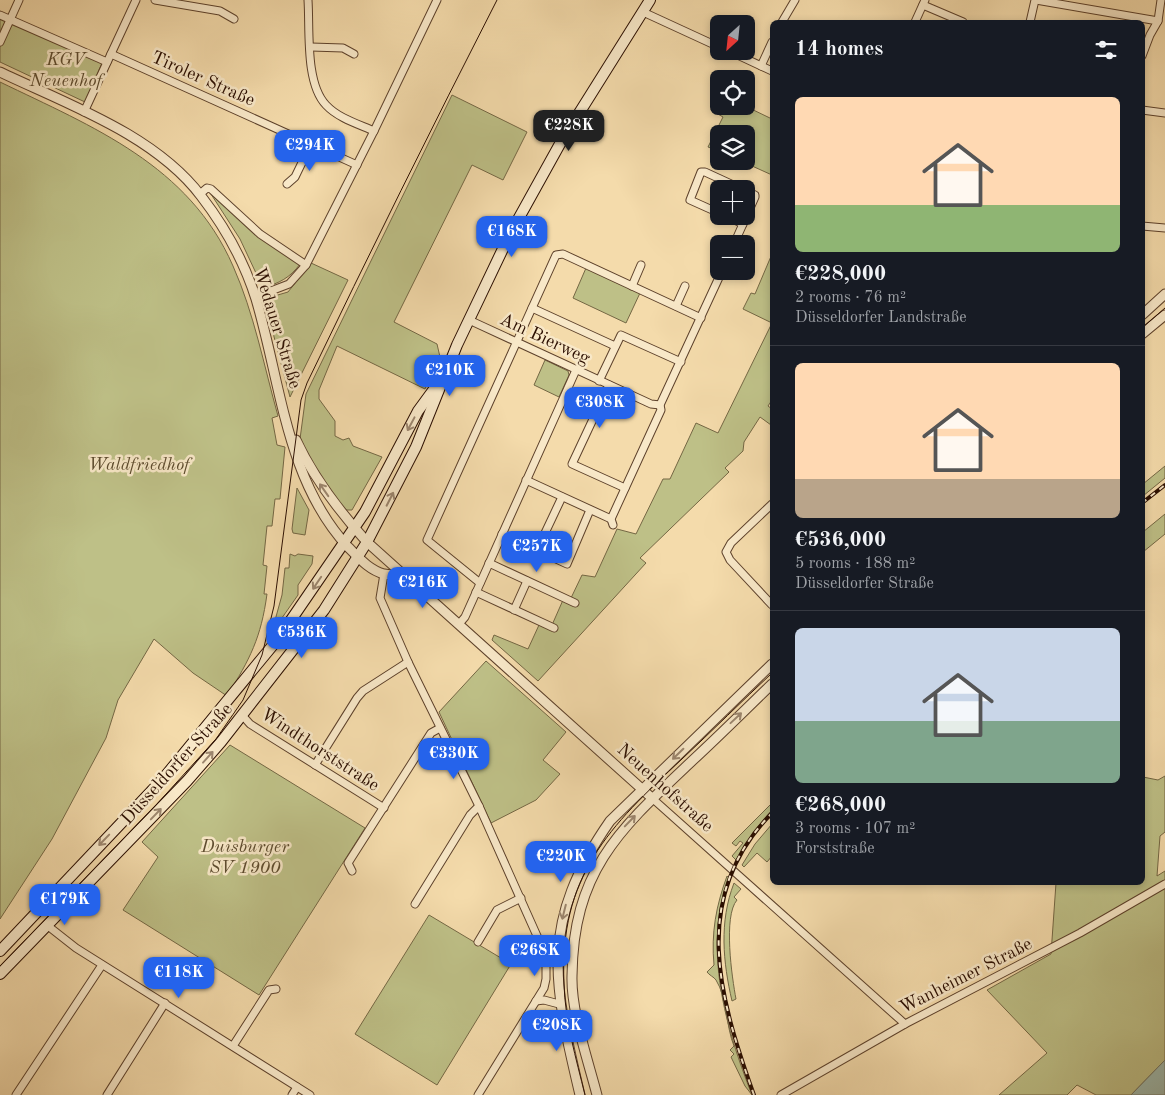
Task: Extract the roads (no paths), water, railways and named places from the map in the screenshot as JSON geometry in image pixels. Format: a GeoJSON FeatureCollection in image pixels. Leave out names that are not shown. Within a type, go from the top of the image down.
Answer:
{"type":"FeatureCollection","features":[{"type":"Feature","properties":{"kind":"main road"},"geometry":{"type":"LineString","coordinates":[[444,376],[510,234],[543,173],[650,0]]}},
{"type":"Feature","properties":{"kind":"main road","name":"Düsseldorfer Straße"},"geometry":{"type":"LineString","coordinates":[[0,951],[162,780],[278,639],[354,528],[418,411],[444,376]]}},
{"type":"Feature","properties":{"kind":"main road","name":"Düsseldorfer Straße"},"geometry":{"type":"LineString","coordinates":[[0,974],[187,781],[242,715],[324,610],[367,542],[416,447],[444,376]]}},
{"type":"Feature","properties":{"kind":"street"},"geometry":{"type":"LineString","coordinates":[[0,42],[19,0]]}},
{"type":"Feature","properties":{"kind":"street"},"geometry":{"type":"LineString","coordinates":[[84,112],[136,0]]}},
{"type":"Feature","properties":{"kind":"street"},"geometry":{"type":"LineString","coordinates":[[155,0],[220,11],[234,18]]}},
{"type":"Feature","properties":{"kind":"street"},"geometry":{"type":"LineString","coordinates":[[308,0],[312,74],[319,97],[338,114],[374,132]]}},
{"type":"Feature","properties":{"kind":"street"},"geometry":{"type":"LineString","coordinates":[[255,298],[289,284],[306,265],[374,132],[437,0]]}},
{"type":"Feature","properties":{"kind":"street"},"geometry":{"type":"LineString","coordinates":[[783,20],[795,0]]}},
{"type":"Feature","properties":{"kind":"street"},"geometry":{"type":"LineString","coordinates":[[1030,20],[1035,0],[1158,21]]}},
{"type":"Feature","properties":{"kind":"street"},"geometry":{"type":"LineString","coordinates":[[1145,48],[1158,21],[1161,0]]}},
{"type":"Feature","properties":{"kind":"street"},"geometry":{"type":"LineString","coordinates":[[916,20],[924,3],[959,20]]}},
{"type":"Feature","properties":{"kind":"street"},"geometry":{"type":"LineString","coordinates":[[643,12],[710,43]]}},
{"type":"Feature","properties":{"kind":"street"},"geometry":{"type":"LineString","coordinates":[[0,15],[107,62]]}},
{"type":"Feature","properties":{"kind":"street"},"geometry":{"type":"LineString","coordinates":[[310,47],[342,48],[354,54]]}},
{"type":"Feature","properties":{"kind":"street"},"geometry":{"type":"LineString","coordinates":[[762,66],[770,47]]}},
{"type":"Feature","properties":{"kind":"street","name":"Tiroler Straße"},"geometry":{"type":"LineString","coordinates":[[111,54],[357,165]]}},
{"type":"Feature","properties":{"kind":"street"},"geometry":{"type":"LineString","coordinates":[[749,60],[770,70]]}},
{"type":"Feature","properties":{"kind":"street","name":"Wedauer Straße"},"geometry":{"type":"LineString","coordinates":[[0,72],[128,134],[156,152],[200,194],[224,228],[255,298],[298,464],[310,494],[344,543],[358,557]]}},
{"type":"Feature","properties":{"kind":"street"},"geometry":{"type":"LineString","coordinates":[[1145,110],[1165,113]]}},
{"type":"Feature","properties":{"kind":"street"},"geometry":{"type":"LineString","coordinates":[[287,184],[295,177],[311,144]]}},
{"type":"Feature","properties":{"kind":"street"},"geometry":{"type":"LineString","coordinates":[[710,209],[690,200],[701,172],[722,180]]}},
{"type":"Feature","properties":{"kind":"street","name":"Wedauer Straße"},"geometry":{"type":"LineString","coordinates":[[200,194],[207,188],[211,189],[260,234],[306,265]]}},
{"type":"Feature","properties":{"kind":"street"},"geometry":{"type":"LineString","coordinates":[[1145,226],[1165,228]]}},
{"type":"Feature","properties":{"kind":"street"},"geometry":{"type":"LineString","coordinates":[[480,583],[427,540],[555,256],[559,254],[701,318]]}},
{"type":"Feature","properties":{"kind":"street"},"geometry":{"type":"LineString","coordinates":[[632,286],[641,265]]}},
{"type":"Feature","properties":{"kind":"street"},"geometry":{"type":"LineString","coordinates":[[526,480],[612,522],[625,488],[661,410],[660,405],[718,280]]}},
{"type":"Feature","properties":{"kind":"street"},"geometry":{"type":"LineString","coordinates":[[676,306],[685,286]]}},
{"type":"Feature","properties":{"kind":"street"},"geometry":{"type":"LineString","coordinates":[[1145,312],[1165,294]]}},
{"type":"Feature","properties":{"kind":"street"},"geometry":{"type":"LineString","coordinates":[[532,308],[615,346]]}},
{"type":"Feature","properties":{"kind":"street"},"geometry":{"type":"LineString","coordinates":[[1145,332],[1165,315]]}},
{"type":"Feature","properties":{"kind":"street","name":"Am Bierweg"},"geometry":{"type":"LineString","coordinates":[[469,320],[655,406],[660,405]]}},
{"type":"Feature","properties":{"kind":"street"},"geometry":{"type":"LineString","coordinates":[[599,381],[621,335],[681,362]]}},
{"type":"Feature","properties":{"kind":"street"},"geometry":{"type":"LineString","coordinates":[[459,624],[465,617],[576,370]]}},
{"type":"Feature","properties":{"kind":"street"},"geometry":{"type":"LineString","coordinates":[[608,385],[572,464],[625,488]]}},
{"type":"Feature","properties":{"kind":"street","name":"Wedauer Straße"},"geometry":{"type":"LineString","coordinates":[[288,422],[316,477],[354,528]]}},
{"type":"Feature","properties":{"kind":"street"},"geometry":{"type":"LineString","coordinates":[[537,550],[562,497]]}},
{"type":"Feature","properties":{"kind":"street"},"geometry":{"type":"LineString","coordinates":[[770,506],[731,543],[726,552],[730,560],[770,603]]}},
{"type":"Feature","properties":{"kind":"street"},"geometry":{"type":"LineString","coordinates":[[502,534],[567,564],[590,510]]}},
{"type":"Feature","properties":{"kind":"street","name":"Neuenhofstraße"},"geometry":{"type":"LineString","coordinates":[[354,528],[403,576],[905,1024]]}},
{"type":"Feature","properties":{"kind":"street"},"geometry":{"type":"LineString","coordinates":[[358,557],[367,566],[384,574],[403,576]]}},
{"type":"Feature","properties":{"kind":"street"},"geometry":{"type":"LineString","coordinates":[[389,562],[384,574],[380,598],[408,662],[479,806],[546,956],[546,979],[536,1001],[478,1095]]}},
{"type":"Feature","properties":{"kind":"street"},"geometry":{"type":"LineString","coordinates":[[489,563],[575,603]]}},
{"type":"Feature","properties":{"kind":"street"},"geometry":{"type":"LineString","coordinates":[[514,610],[527,581]]}},
{"type":"Feature","properties":{"kind":"street"},"geometry":{"type":"LineString","coordinates":[[476,592],[554,628]]}},
{"type":"Feature","properties":{"kind":"street"},"geometry":{"type":"LineString","coordinates":[[315,764],[357,698],[408,662]]}},
{"type":"Feature","properties":{"kind":"street"},"geometry":{"type":"LineString","coordinates":[[580,1095],[559,1004],[557,980],[557,955],[563,917],[570,892],[594,844],[610,820],[770,666]]}},
{"type":"Feature","properties":{"kind":"street"},"geometry":{"type":"LineString","coordinates":[[597,1095],[574,1001],[572,978],[577,924],[593,875],[621,831],[770,686]]}},
{"type":"Feature","properties":{"kind":"street","name":"Windthorststraße"},"geometry":{"type":"LineString","coordinates":[[242,715],[250,724],[384,808]]}},
{"type":"Feature","properties":{"kind":"street"},"geometry":{"type":"LineString","coordinates":[[352,871],[348,863],[431,733],[440,728]]}},
{"type":"Feature","properties":{"kind":"street"},"geometry":{"type":"LineString","coordinates":[[415,904],[470,815],[479,806]]}},
{"type":"Feature","properties":{"kind":"street","name":"Wanheimer Straße"},"geometry":{"type":"LineString","coordinates":[[781,1095],[905,1024],[1080,933],[1165,884]]}},
{"type":"Feature","properties":{"kind":"street"},"geometry":{"type":"LineString","coordinates":[[478,942],[497,910],[521,898]]}},
{"type":"Feature","properties":{"kind":"street"},"geometry":{"type":"LineString","coordinates":[[48,926],[62,938],[102,965],[310,1095]]}},
{"type":"Feature","properties":{"kind":"street"},"geometry":{"type":"LineString","coordinates":[[16,1095],[102,965]]}},
{"type":"Feature","properties":{"kind":"street"},"geometry":{"type":"LineString","coordinates":[[233,1046],[268,990],[276,989]]}},
{"type":"Feature","properties":{"kind":"street"},"geometry":{"type":"LineString","coordinates":[[536,1001],[544,1000],[559,1004]]}},
{"type":"Feature","properties":{"kind":"street"},"geometry":{"type":"LineString","coordinates":[[108,1095],[165,1003]]}},
{"type":"Feature","properties":{"kind":"street"},"geometry":{"type":"LineString","coordinates":[[292,1095],[297,1087]]}},
{"type":"Feature","properties":{"kind":"water"},"geometry":{"type":"Polygon","coordinates":[[[1165,1060],[1165,1095],[1131,1095],[1165,1060]]]}},
{"type":"Feature","properties":{"kind":"tram line"},"geometry":{"type":"LineString","coordinates":[[0,966],[157,804],[216,739],[243,700],[262,655],[274,606],[301,400],[307,383],[497,0]]}},
{"type":"Feature","properties":{"kind":"tram line"},"geometry":{"type":"LineString","coordinates":[[1145,325],[1165,308]]}},
{"type":"Feature","properties":{"kind":"tram line"},"geometry":{"type":"LineString","coordinates":[[585,1095],[569,1026],[564,984],[565,946],[570,913],[580,883],[594,856],[611,832],[632,808],[770,675]]}},
{"type":"Feature","properties":{"kind":"railway"},"geometry":{"type":"LineString","coordinates":[[1145,501],[1165,485]]}},
{"type":"Feature","properties":{"kind":"railway"},"geometry":{"type":"LineString","coordinates":[[754,1095],[730,1021],[722,985],[719,949],[721,913],[729,879],[746,845],[770,815]]}},
{"type":"Feature","properties":{"kind":"park label","name":"KGV Neuenhof"},"geometry":{"type":"Point","coordinates":[66,70]}},
{"type":"Feature","properties":{"kind":"park label","name":"Waldfriedhof"},"geometry":{"type":"Point","coordinates":[139,465]}},
{"type":"Feature","properties":{"kind":"park label","name":"Duisburger SV 1900"},"geometry":{"type":"Point","coordinates":[245,858]}}]}
